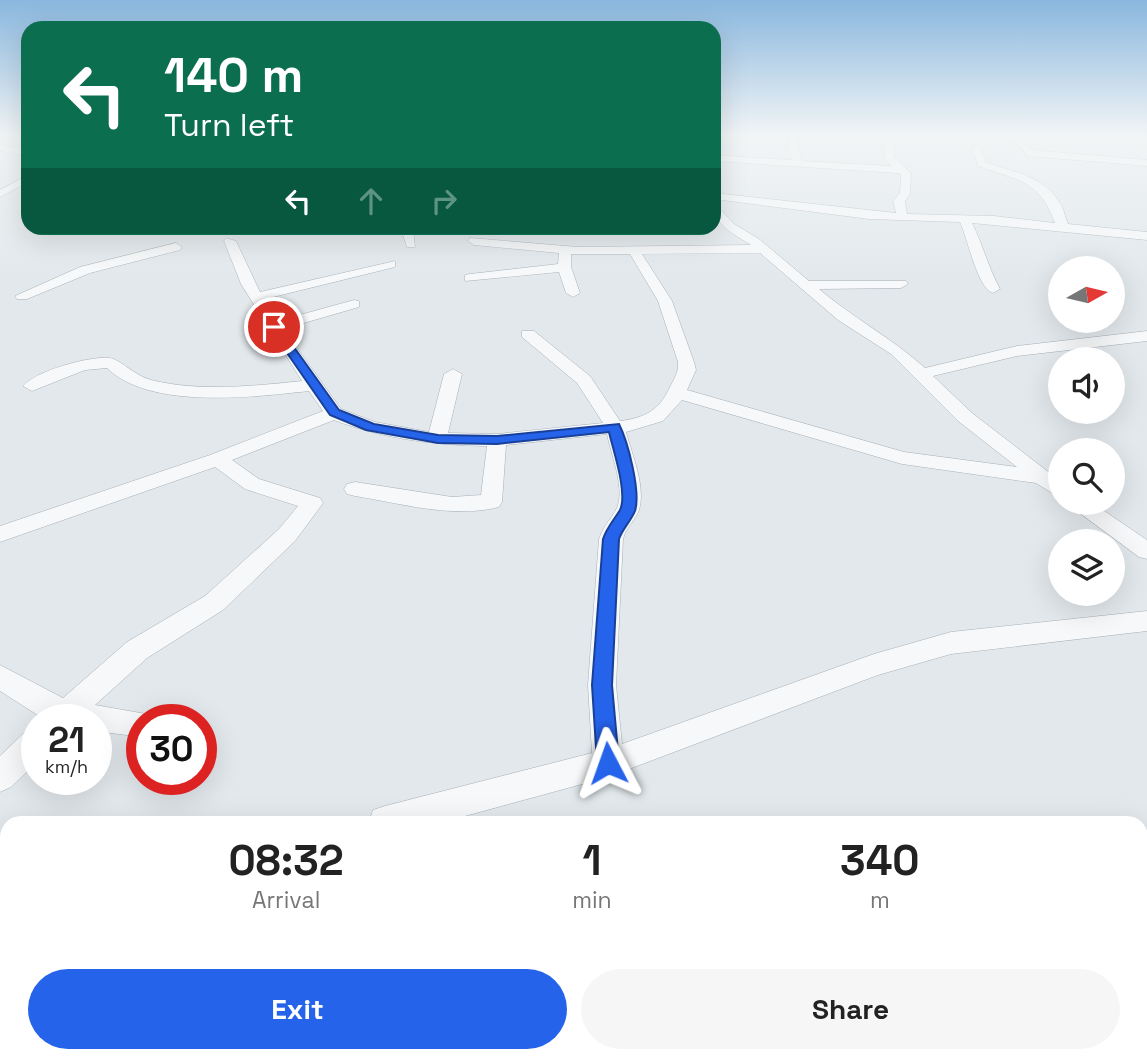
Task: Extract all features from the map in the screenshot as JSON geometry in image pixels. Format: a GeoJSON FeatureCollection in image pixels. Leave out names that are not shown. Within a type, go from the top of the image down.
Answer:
{"type":"FeatureCollection","features":[{"type":"Feature","properties":{"kind":"street"},"geometry":{"type":"LineString","coordinates":[[0,194],[17,184]]}},
{"type":"Feature","properties":{"kind":"street"},"geometry":{"type":"LineString","coordinates":[[901,217],[899,201],[905,194],[905,184]]}},
{"type":"Feature","properties":{"kind":"street"},"geometry":{"type":"LineString","coordinates":[[1039,184],[1056,205],[1058,219],[1063,226]]}},
{"type":"Feature","properties":{"kind":"street"},"geometry":{"type":"LineString","coordinates":[[721,198],[869,216],[964,219],[1147,235],[1147,250]]}},
{"type":"Feature","properties":{"kind":"street"},"geometry":{"type":"LineString","coordinates":[[721,215],[730,227],[763,249],[783,269],[806,285],[842,317],[880,339],[922,374],[965,417],[1048,483]]}},
{"type":"Feature","properties":{"kind":"street"},"geometry":{"type":"LineString","coordinates":[[866,234],[869,216]]}},
{"type":"Feature","properties":{"kind":"street"},"geometry":{"type":"LineString","coordinates":[[964,219],[993,289]]}},
{"type":"Feature","properties":{"kind":"street"},"geometry":{"type":"LineString","coordinates":[[231,235],[247,284],[334,413],[371,427],[438,439],[497,440],[656,421],[666,414],[687,370],[665,301],[634,251]]}},
{"type":"Feature","properties":{"kind":"street"},"geometry":{"type":"LineString","coordinates":[[409,235],[411,244]]}},
{"type":"Feature","properties":{"kind":"street"},"geometry":{"type":"LineString","coordinates":[[481,235],[474,241],[566,249],[763,249]]}},
{"type":"Feature","properties":{"kind":"street"},"geometry":{"type":"LineString","coordinates":[[22,296],[86,270],[176,247]]}},
{"type":"Feature","properties":{"kind":"street"},"geometry":{"type":"LineString","coordinates":[[566,249],[564,267],[573,293]]}},
{"type":"Feature","properties":{"kind":"street"},"geometry":{"type":"LineString","coordinates":[[257,297],[390,264]]}},
{"type":"Feature","properties":{"kind":"street"},"geometry":{"type":"LineString","coordinates":[[470,278],[564,267]]}},
{"type":"Feature","properties":{"kind":"street"},"geometry":{"type":"LineString","coordinates":[[806,285],[901,284]]}},
{"type":"Feature","properties":{"kind":"street"},"geometry":{"type":"LineString","coordinates":[[274,327],[354,304]]}},
{"type":"Feature","properties":{"kind":"street"},"geometry":{"type":"LineString","coordinates":[[528,334],[584,380],[615,427],[631,495],[627,512],[617,523],[611,539],[602,685],[608,763]]}},
{"type":"Feature","properties":{"kind":"street"},"geometry":{"type":"LineString","coordinates":[[922,374],[1017,351],[1147,336]]}},
{"type":"Feature","properties":{"kind":"street"},"geometry":{"type":"LineString","coordinates":[[32,386],[80,365],[97,362],[111,363],[115,371],[132,381],[204,391],[243,392],[316,385]]}},
{"type":"Feature","properties":{"kind":"street"},"geometry":{"type":"LineString","coordinates":[[438,439],[453,374]]}},
{"type":"Feature","properties":{"kind":"street"},"geometry":{"type":"LineString","coordinates":[[676,392],[902,458],[1040,477]]}},
{"type":"Feature","properties":{"kind":"street"},"geometry":{"type":"LineString","coordinates":[[0,534],[217,459],[334,413]]}},
{"type":"Feature","properties":{"kind":"street"},"geometry":{"type":"LineString","coordinates":[[355,489],[452,504],[491,502],[497,440]]}},
{"type":"Feature","properties":{"kind":"street"},"geometry":{"type":"LineString","coordinates":[[77,704],[137,650],[214,603],[287,535],[312,503],[252,484],[217,459]]}},
{"type":"Feature","properties":{"kind":"street"},"geometry":{"type":"LineString","coordinates":[[1095,515],[1147,551]]}},
{"type":"Feature","properties":{"kind":"street"},"geometry":{"type":"LineString","coordinates":[[407,816],[608,763],[874,665],[951,643],[1028,632],[1147,621]]}},
{"type":"Feature","properties":{"kind":"street"},"geometry":{"type":"LineString","coordinates":[[0,677],[42,704]]}},
{"type":"Feature","properties":{"kind":"street"},"geometry":{"type":"LineString","coordinates":[[0,777],[21,757]]}},
{"type":"Feature","properties":{"kind":"route"},"geometry":{"type":"LineString","coordinates":[[274,327],[334,413],[371,427],[438,439],[497,440],[615,427],[631,495],[630,506],[617,523],[611,539],[604,617],[602,685],[608,763]]}}]}
